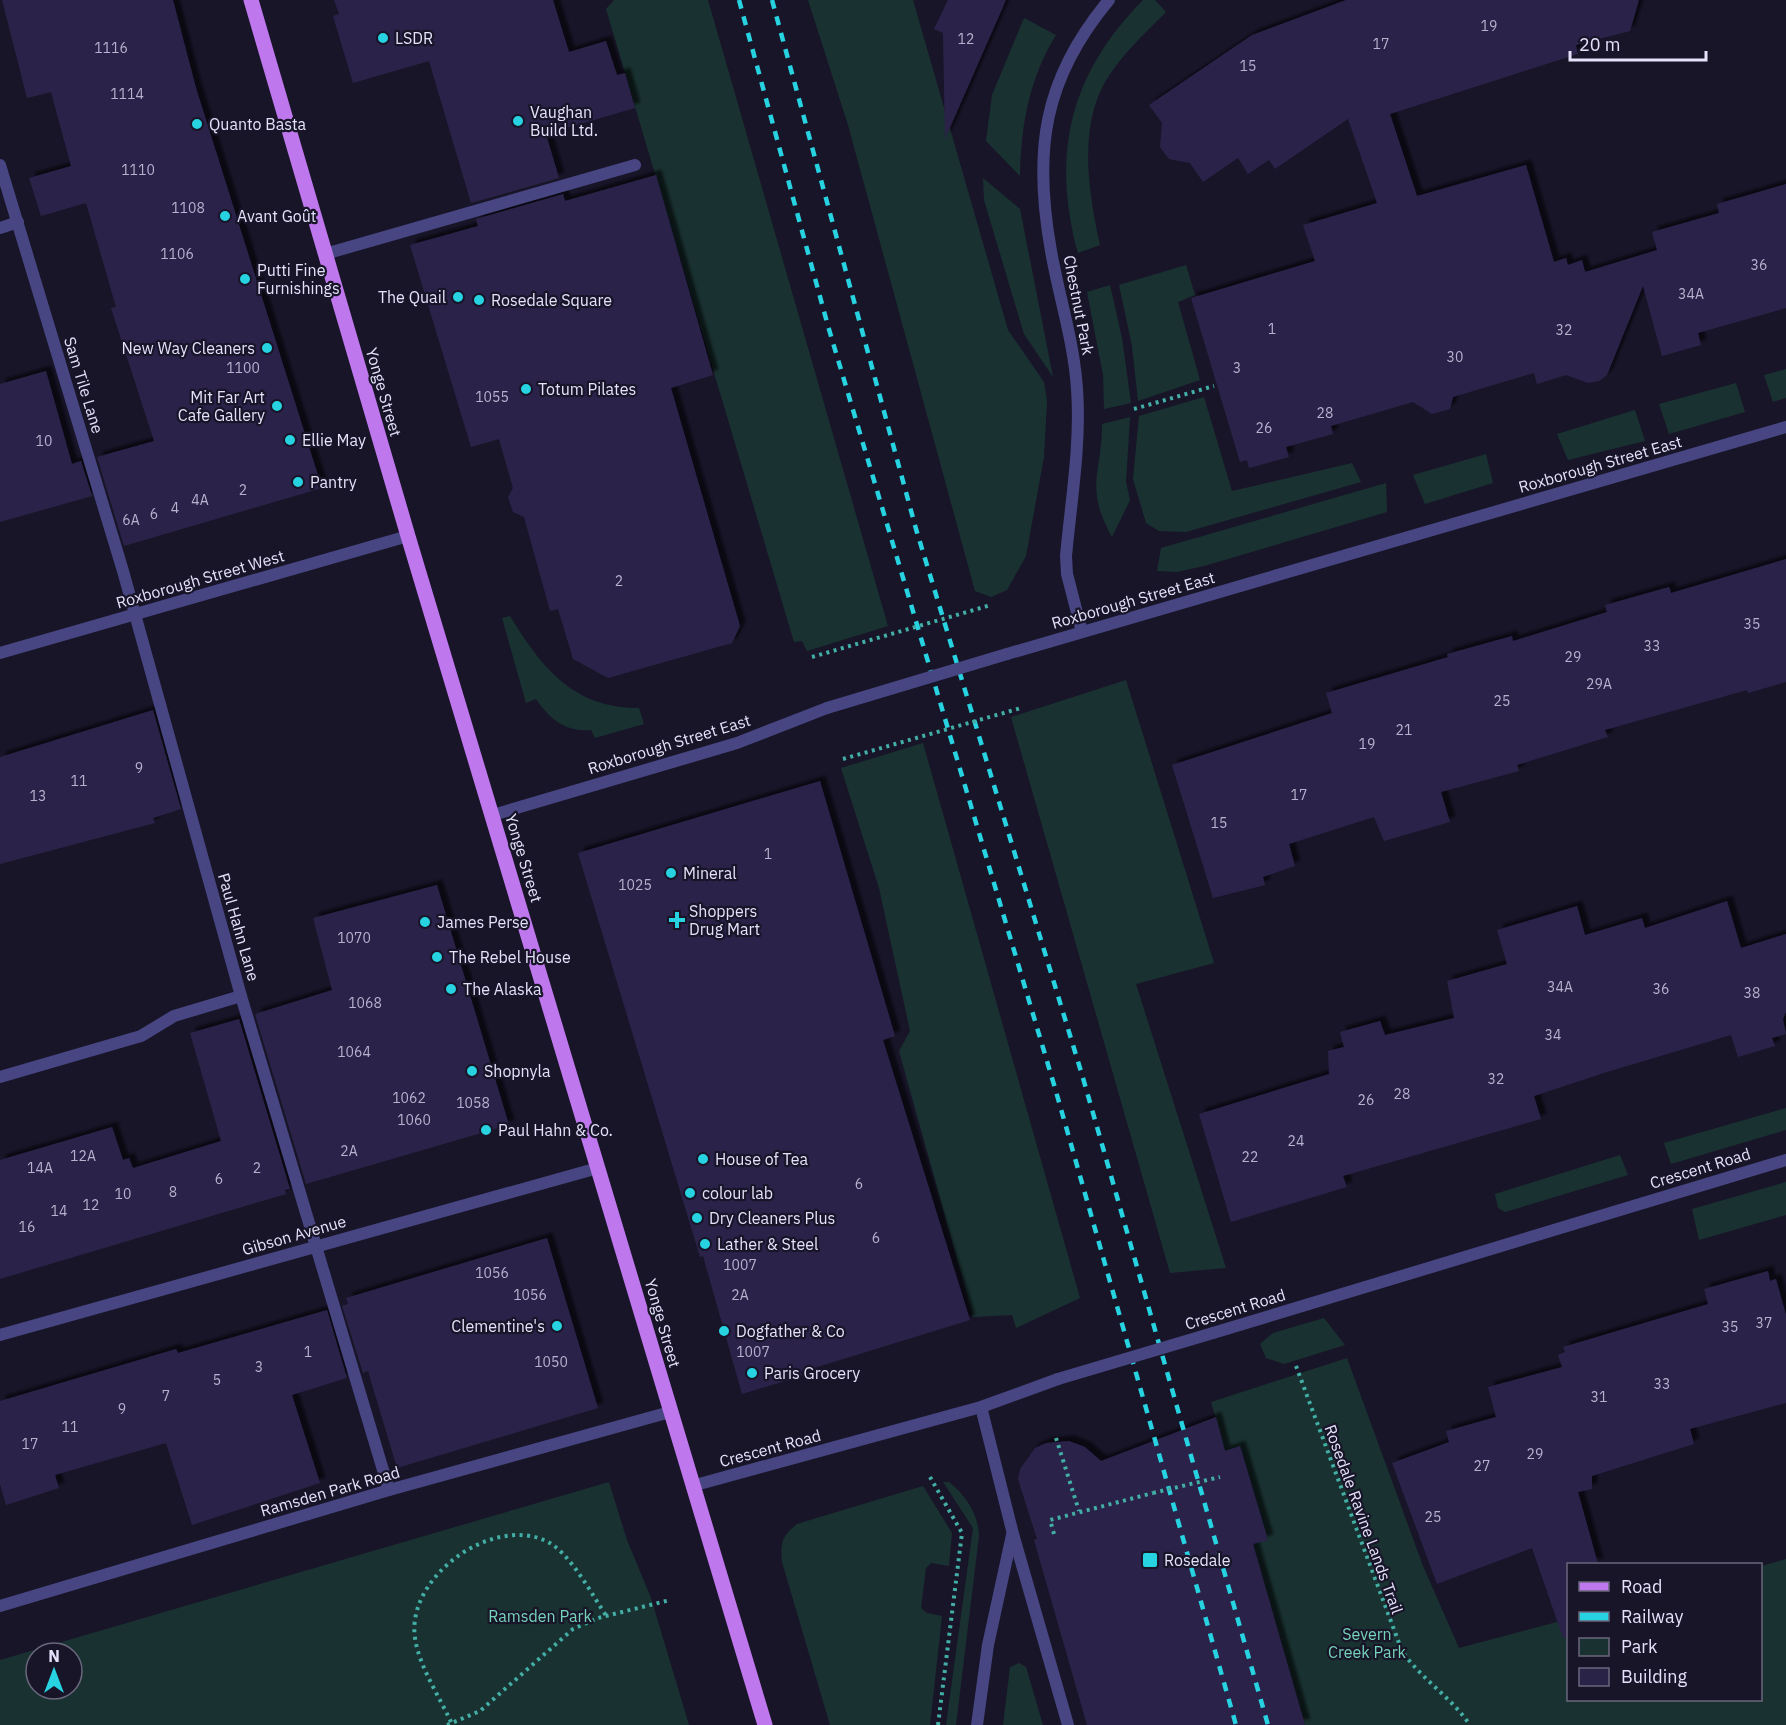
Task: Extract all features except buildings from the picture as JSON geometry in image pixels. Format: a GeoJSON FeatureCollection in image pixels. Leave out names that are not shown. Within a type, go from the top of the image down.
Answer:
{"type":"FeatureCollection","features":[{"type":"Feature","properties":{"kind":"main road","name":"Yonge Street"},"geometry":{"type":"LineString","coordinates":[[251,0],[408,536],[765,1725]]}},
{"type":"Feature","properties":{"kind":"street","name":"Chestnut Park"},"geometry":{"type":"LineString","coordinates":[[1082,632],[1067,574],[1066,556],[1079,421],[1077,387],[1067,318],[1051,251],[1042,184],[1044,140],[1050,106],[1065,64],[1092,21],[1109,0]]}},
{"type":"Feature","properties":{"kind":"street","name":"Sam Tile Lane"},"geometry":{"type":"LineString","coordinates":[[0,165],[135,615]]}},
{"type":"Feature","properties":{"kind":"street"},"geometry":{"type":"LineString","coordinates":[[325,254],[635,165]]}},
{"type":"Feature","properties":{"kind":"street"},"geometry":{"type":"LineString","coordinates":[[0,228],[18,222]]}},
{"type":"Feature","properties":{"kind":"street","name":"Roxborough Street East"},"geometry":{"type":"LineString","coordinates":[[493,815],[737,743],[827,708],[1007,654],[1786,428]]}},
{"type":"Feature","properties":{"kind":"street","name":"Roxborough Street West"},"geometry":{"type":"LineString","coordinates":[[0,653],[408,536]]}},
{"type":"Feature","properties":{"kind":"street","name":"Paul Hahn Lane"},"geometry":{"type":"LineString","coordinates":[[135,615],[241,996],[389,1490]]}},
{"type":"Feature","properties":{"kind":"street"},"geometry":{"type":"LineString","coordinates":[[0,1077],[141,1036],[174,1016],[241,996]]}},
{"type":"Feature","properties":{"kind":"street","name":"Crescent Road"},"geometry":{"type":"LineString","coordinates":[[692,1486],[981,1407],[1058,1379],[1786,1160]]}},
{"type":"Feature","properties":{"kind":"street","name":"Gibson Avenue"},"geometry":{"type":"LineString","coordinates":[[0,1335],[598,1168]]}},
{"type":"Feature","properties":{"kind":"street"},"geometry":{"type":"LineString","coordinates":[[981,1407],[1013,1534],[1068,1725]]}},
{"type":"Feature","properties":{"kind":"street","name":"Ramsden Park Road"},"geometry":{"type":"LineString","coordinates":[[0,1606],[389,1490],[670,1412]]}},
{"type":"Feature","properties":{"kind":"street"},"geometry":{"type":"LineString","coordinates":[[977,1725],[988,1645],[1013,1534]]}},
{"type":"Feature","properties":{"kind":"path"},"geometry":{"type":"LineString","coordinates":[[1134,410],[1214,386]]}},
{"type":"Feature","properties":{"kind":"path"},"geometry":{"type":"LineString","coordinates":[[812,657],[990,605]]}},
{"type":"Feature","properties":{"kind":"path"},"geometry":{"type":"LineString","coordinates":[[843,759],[1021,708]]}},
{"type":"Feature","properties":{"kind":"path","name":"Rosedale Ravine Lands Trail"},"geometry":{"type":"LineString","coordinates":[[1296,1366],[1402,1651],[1414,1670],[1458,1708],[1470,1725]]}},
{"type":"Feature","properties":{"kind":"path"},"geometry":{"type":"LineString","coordinates":[[1056,1438],[1079,1511]]}},
{"type":"Feature","properties":{"kind":"path"},"geometry":{"type":"LineString","coordinates":[[930,1477],[962,1533],[938,1725]]}},
{"type":"Feature","properties":{"kind":"path"},"geometry":{"type":"LineString","coordinates":[[1054,1534],[1050,1520],[1220,1477]]}},
{"type":"Feature","properties":{"kind":"path"},"geometry":{"type":"LineString","coordinates":[[608,1617],[561,1551],[544,1540],[527,1536],[510,1536],[484,1541],[446,1563],[423,1600],[415,1618],[415,1638],[449,1724],[480,1711],[573,1629],[598,1618],[608,1617],[670,1600]]}},
{"type":"Feature","properties":{"kind":"green space"},"geometry":{"type":"Polygon","coordinates":[[[614,0],[708,0],[888,626],[807,651],[802,641],[794,642],[606,9],[614,0]]]}},
{"type":"Feature","properties":{"kind":"green space"},"geometry":{"type":"Polygon","coordinates":[[[808,0],[913,0],[1008,330],[1044,382],[1047,401],[1044,457],[1026,556],[1007,590],[991,597],[975,591],[848,125],[808,0]]]}},
{"type":"Feature","properties":{"kind":"green space"},"geometry":{"type":"Polygon","coordinates":[[[1143,0],[1155,0],[1166,12],[1118,63],[1105,82],[1097,101],[1091,121],[1088,162],[1092,205],[1100,245],[1078,253],[1066,182],[1067,149],[1073,117],[1083,86],[1098,57],[1118,28],[1143,0]]]}},
{"type":"Feature","properties":{"kind":"green space"},"geometry":{"type":"Polygon","coordinates":[[[1024,18],[1056,35],[1039,68],[1028,103],[1022,139],[1020,176],[986,141],[992,95],[1024,18]]]}},
{"type":"Feature","properties":{"kind":"green space"},"geometry":{"type":"Polygon","coordinates":[[[983,178],[1020,209],[1053,377],[1024,334],[984,200],[983,178]]]}},
{"type":"Feature","properties":{"kind":"green space"},"geometry":{"type":"Polygon","coordinates":[[[1186,265],[1195,295],[1178,302],[1200,380],[1138,401],[1132,346],[1119,285],[1186,265]]]}},
{"type":"Feature","properties":{"kind":"green space"},"geometry":{"type":"Polygon","coordinates":[[[1110,285],[1122,338],[1131,403],[1104,409],[1103,375],[1087,292],[1110,285]]]}},
{"type":"Feature","properties":{"kind":"green space"},"geometry":{"type":"Polygon","coordinates":[[[1786,369],[1786,398],[1773,402],[1764,375],[1786,369]]]}},
{"type":"Feature","properties":{"kind":"green space"},"geometry":{"type":"Polygon","coordinates":[[[1736,383],[1745,412],[1669,434],[1659,404],[1736,383]]]}},
{"type":"Feature","properties":{"kind":"green space"},"geometry":{"type":"Polygon","coordinates":[[[1204,397],[1232,491],[1352,463],[1361,482],[1186,532],[1159,531],[1146,523],[1133,479],[1139,416],[1204,397]]]}},
{"type":"Feature","properties":{"kind":"green space"},"geometry":{"type":"Polygon","coordinates":[[[1635,410],[1645,441],[1568,460],[1557,434],[1635,410]]]}},
{"type":"Feature","properties":{"kind":"green space"},"geometry":{"type":"Polygon","coordinates":[[[1130,417],[1126,482],[1130,500],[1112,537],[1099,505],[1097,492],[1102,424],[1130,417]]]}},
{"type":"Feature","properties":{"kind":"green space"},"geometry":{"type":"Polygon","coordinates":[[[1486,454],[1493,483],[1425,504],[1413,475],[1486,454]]]}},
{"type":"Feature","properties":{"kind":"green space"},"geometry":{"type":"Polygon","coordinates":[[[1386,483],[1387,512],[1204,566],[1177,572],[1157,571],[1161,548],[1386,483]]]}},
{"type":"Feature","properties":{"kind":"green space"},"geometry":{"type":"Polygon","coordinates":[[[510,616],[534,652],[562,682],[596,701],[639,708],[644,724],[595,738],[591,730],[574,729],[559,723],[536,699],[526,703],[502,618],[510,616]]]}},
{"type":"Feature","properties":{"kind":"green space"},"geometry":{"type":"Polygon","coordinates":[[[1126,680],[1214,963],[1136,984],[1226,1268],[1170,1273],[1011,717],[1126,680]]]}},
{"type":"Feature","properties":{"kind":"green space"},"geometry":{"type":"Polygon","coordinates":[[[923,743],[1080,1298],[1016,1328],[1012,1315],[973,1317],[899,1051],[910,1031],[879,888],[841,768],[923,743]]]}},
{"type":"Feature","properties":{"kind":"green space"},"geometry":{"type":"Polygon","coordinates":[[[1786,1108],[1786,1130],[1671,1164],[1664,1143],[1786,1108]]]}},
{"type":"Feature","properties":{"kind":"green space"},"geometry":{"type":"Polygon","coordinates":[[[1620,1155],[1628,1175],[1505,1212],[1498,1208],[1495,1194],[1620,1155]]]}},
{"type":"Feature","properties":{"kind":"green space"},"geometry":{"type":"Polygon","coordinates":[[[1786,1182],[1786,1215],[1699,1240],[1692,1209],[1786,1182]]]}},
{"type":"Feature","properties":{"kind":"green space"},"geometry":{"type":"Polygon","coordinates":[[[1324,1318],[1345,1345],[1284,1364],[1266,1358],[1260,1344],[1273,1333],[1324,1318]]]}},
{"type":"Feature","properties":{"kind":"green space","name":"Severn Creek Park"},"geometry":{"type":"Polygon","coordinates":[[[1347,1358],[1423,1566],[1459,1648],[1567,1619],[1567,1701],[1762,1701],[1762,1566],[1786,1559],[1786,1725],[1305,1725],[1253,1544],[1267,1539],[1240,1446],[1225,1451],[1211,1402],[1347,1358]]]}},
{"type":"Feature","properties":{"kind":"green space","name":"Ramsden Park"},"geometry":{"type":"Polygon","coordinates":[[[609,1482],[627,1540],[651,1598],[689,1725],[0,1725],[0,1660],[24,1653],[24,1701],[84,1701],[84,1641],[65,1641],[609,1482]]]}},
{"type":"Feature","properties":{"kind":"green space"},"geometry":{"type":"Polygon","coordinates":[[[943,1482],[949,1482],[961,1493],[974,1512],[979,1536],[956,1725],[946,1725],[973,1528],[943,1482]]]}},
{"type":"Feature","properties":{"kind":"green space"},"geometry":{"type":"Polygon","coordinates":[[[923,1486],[952,1533],[949,1566],[931,1563],[926,1568],[921,1608],[927,1613],[942,1616],[930,1725],[830,1725],[782,1562],[783,1540],[797,1524],[923,1486]]]}},
{"type":"Feature","properties":{"kind":"green space"},"geometry":{"type":"Polygon","coordinates":[[[1019,1663],[1026,1667],[1043,1725],[1003,1725],[1010,1667],[1019,1663]]]}},
{"type":"Feature","properties":{"kind":"railway"},"geometry":{"type":"LineString","coordinates":[[739,0],[828,326],[1055,1088],[1236,1725]]}},
{"type":"Feature","properties":{"kind":"railway"},"geometry":{"type":"LineString","coordinates":[[772,0],[916,529],[1083,1078],[1268,1725]]}},
{"type":"Feature","properties":{"kind":"place","name":"LSDR"},"geometry":{"type":"Point","coordinates":[383,38]}},
{"type":"Feature","properties":{"kind":"place","name":"Vaughan Build Ltd."},"geometry":{"type":"Point","coordinates":[518,121]}},
{"type":"Feature","properties":{"kind":"place","name":"Quanto Basta"},"geometry":{"type":"Point","coordinates":[197,124]}},
{"type":"Feature","properties":{"kind":"place","name":"Avant Goût"},"geometry":{"type":"Point","coordinates":[225,216]}},
{"type":"Feature","properties":{"kind":"place","name":"Putti Fine Furnishings"},"geometry":{"type":"Point","coordinates":[245,279]}},
{"type":"Feature","properties":{"kind":"place","name":"The Quail"},"geometry":{"type":"Point","coordinates":[458,297]}},
{"type":"Feature","properties":{"kind":"place","name":"Rosedale Square"},"geometry":{"type":"Point","coordinates":[479,300]}},
{"type":"Feature","properties":{"kind":"place","name":"New Way Cleaners"},"geometry":{"type":"Point","coordinates":[267,348]}},
{"type":"Feature","properties":{"kind":"place","name":"Totum Pilates"},"geometry":{"type":"Point","coordinates":[526,389]}},
{"type":"Feature","properties":{"kind":"place","name":"Mit Far Art Cafe Gallery"},"geometry":{"type":"Point","coordinates":[277,406]}},
{"type":"Feature","properties":{"kind":"place","name":"Ellie May"},"geometry":{"type":"Point","coordinates":[290,440]}},
{"type":"Feature","properties":{"kind":"place","name":"Pantry"},"geometry":{"type":"Point","coordinates":[298,482]}},
{"type":"Feature","properties":{"kind":"place","name":"Mineral"},"geometry":{"type":"Point","coordinates":[671,873]}},
{"type":"Feature","properties":{"kind":"place","name":"Shoppers Drug Mart"},"geometry":{"type":"Point","coordinates":[677,920]}},
{"type":"Feature","properties":{"kind":"place","name":"James Perse"},"geometry":{"type":"Point","coordinates":[425,922]}},
{"type":"Feature","properties":{"kind":"place","name":"The Rebel House"},"geometry":{"type":"Point","coordinates":[437,957]}},
{"type":"Feature","properties":{"kind":"place","name":"The Alaska"},"geometry":{"type":"Point","coordinates":[451,989]}},
{"type":"Feature","properties":{"kind":"place","name":"Shopnyla"},"geometry":{"type":"Point","coordinates":[472,1071]}},
{"type":"Feature","properties":{"kind":"place","name":"Paul Hahn & Co."},"geometry":{"type":"Point","coordinates":[486,1130]}},
{"type":"Feature","properties":{"kind":"place","name":"House of Tea"},"geometry":{"type":"Point","coordinates":[703,1159]}},
{"type":"Feature","properties":{"kind":"place","name":"colour lab"},"geometry":{"type":"Point","coordinates":[690,1193]}},
{"type":"Feature","properties":{"kind":"place","name":"Dry Cleaners Plus"},"geometry":{"type":"Point","coordinates":[697,1218]}},
{"type":"Feature","properties":{"kind":"place","name":"Lather & Steel"},"geometry":{"type":"Point","coordinates":[705,1244]}},
{"type":"Feature","properties":{"kind":"place","name":"Clementine's"},"geometry":{"type":"Point","coordinates":[557,1326]}},
{"type":"Feature","properties":{"kind":"place","name":"Dogfather & Co"},"geometry":{"type":"Point","coordinates":[724,1331]}},
{"type":"Feature","properties":{"kind":"place","name":"Paris Grocery"},"geometry":{"type":"Point","coordinates":[752,1373]}},
{"type":"Feature","properties":{"kind":"place","name":"Rosedale"},"geometry":{"type":"Point","coordinates":[1150,1560]}}]}
